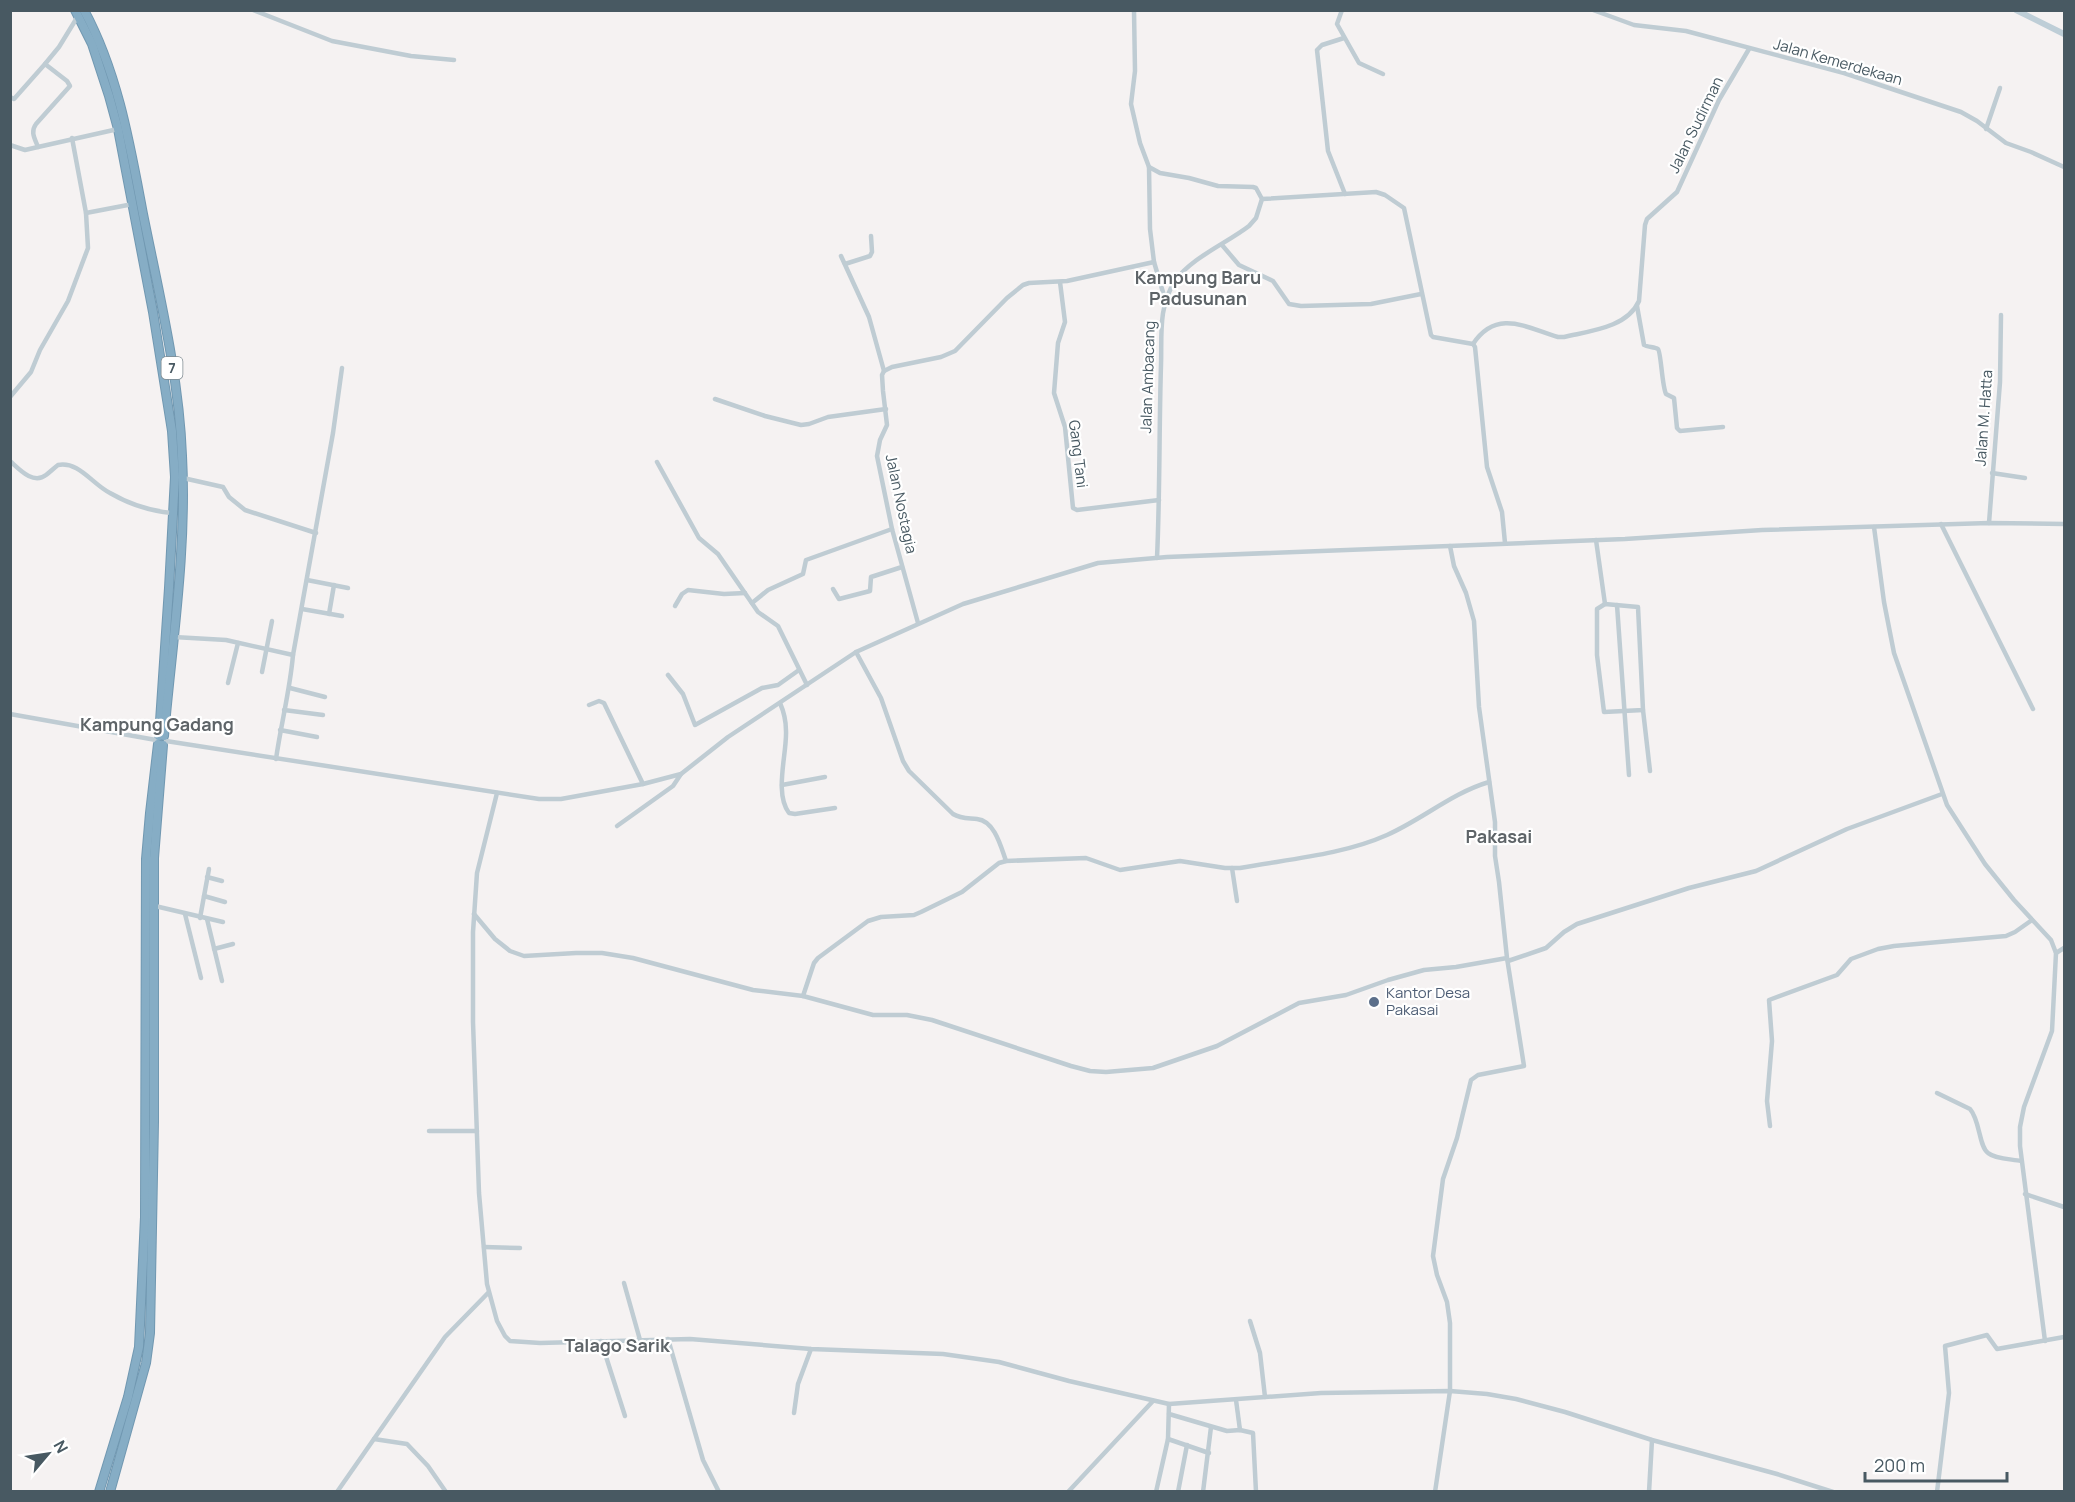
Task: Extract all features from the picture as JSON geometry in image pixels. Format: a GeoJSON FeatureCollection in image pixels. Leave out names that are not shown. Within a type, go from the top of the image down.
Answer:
{"type":"FeatureCollection","features":[{"type":"Feature","properties":{"kind":"highway","name":"7"},"geometry":{"type":"LineString","coordinates":[[79,12],[129,137],[178,406],[180,554],[161,740]]}},
{"type":"Feature","properties":{"kind":"highway","name":"7"},"geometry":{"type":"LineString","coordinates":[[113,95],[153,312],[179,478],[172,513],[161,740]]}},
{"type":"Feature","properties":{"kind":"highway"},"geometry":{"type":"LineString","coordinates":[[153,312],[162,311]]}},
{"type":"Feature","properties":{"kind":"highway"},"geometry":{"type":"LineString","coordinates":[[110,1491],[146,1363],[150,1333],[151,884],[148,829],[161,740]]}},
{"type":"Feature","properties":{"kind":"highway"},"geometry":{"type":"LineString","coordinates":[[99,1491],[138,1359],[150,1123],[155,906],[151,884]]}},
{"type":"Feature","properties":{"kind":"street"},"geometry":{"type":"LineString","coordinates":[[253,10],[332,41],[411,56],[454,60]]}},
{"type":"Feature","properties":{"kind":"street"},"geometry":{"type":"LineString","coordinates":[[1134,10],[1135,70],[1131,104],[1140,143],[1149,167],[1150,229],[1154,262],[1166,298]]}},
{"type":"Feature","properties":{"kind":"street"},"geometry":{"type":"LineString","coordinates":[[1342,10],[1337,24],[1359,63],[1383,74]]}},
{"type":"Feature","properties":{"kind":"street","name":"Jalan Kemerdekaan"},"geometry":{"type":"LineString","coordinates":[[1593,10],[1634,25],[1686,31],[1844,73],[1969,116],[2006,143],[2064,167]]}},
{"type":"Feature","properties":{"kind":"street"},"geometry":{"type":"LineString","coordinates":[[2016,10],[2064,34]]}},
{"type":"Feature","properties":{"kind":"street"},"geometry":{"type":"LineString","coordinates":[[12,100],[59,46],[79,12]]}},
{"type":"Feature","properties":{"kind":"street"},"geometry":{"type":"LineString","coordinates":[[1344,38],[1318,48],[1317,59],[1328,151],[1345,194]]}},
{"type":"Feature","properties":{"kind":"street","name":"Jalan Sudirman"},"geometry":{"type":"LineString","coordinates":[[1723,427],[1686,431],[1680,431],[1677,428],[1674,398],[1666,394],[1662,383],[1660,353],[1656,348],[1644,345],[1637,306],[1647,219],[1677,192],[1719,100],[1749,49]]}},
{"type":"Feature","properties":{"kind":"street"},"geometry":{"type":"LineString","coordinates":[[38,147],[33,128],[70,86],[45,64]]}},
{"type":"Feature","properties":{"kind":"street"},"geometry":{"type":"LineString","coordinates":[[1986,129],[2000,88]]}},
{"type":"Feature","properties":{"kind":"street"},"geometry":{"type":"LineString","coordinates":[[10,146],[25,150],[118,129]]}},
{"type":"Feature","properties":{"kind":"street"},"geometry":{"type":"LineString","coordinates":[[10,397],[31,372],[40,350],[68,301],[88,248],[86,213],[72,138]]}},
{"type":"Feature","properties":{"kind":"street"},"geometry":{"type":"LineString","coordinates":[[1149,167],[1160,173],[1218,186],[1253,187],[1262,199],[1381,193],[1404,208],[1428,328],[1433,338],[1473,344]]}},
{"type":"Feature","properties":{"kind":"street","name":"Jalan Ambacang"},"geometry":{"type":"LineString","coordinates":[[1157,558],[1161,323],[1166,298],[1182,273],[1253,222],[1262,199]]}},
{"type":"Feature","properties":{"kind":"street"},"geometry":{"type":"LineString","coordinates":[[86,213],[133,204]]}},
{"type":"Feature","properties":{"kind":"street"},"geometry":{"type":"LineString","coordinates":[[845,264],[870,256],[871,236]]}},
{"type":"Feature","properties":{"kind":"street"},"geometry":{"type":"LineString","coordinates":[[1222,245],[1239,265],[1273,282],[1289,304],[1301,306],[1371,304],[1421,294]]}},
{"type":"Feature","properties":{"kind":"street","name":"Jalan Nostagia"},"geometry":{"type":"LineString","coordinates":[[841,256],[868,317],[884,371],[882,375],[887,425],[880,440],[877,456],[892,529],[918,623]]}},
{"type":"Feature","properties":{"kind":"street"},"geometry":{"type":"LineString","coordinates":[[884,371],[892,367],[947,355],[963,345],[1007,298],[1023,285],[1060,282],[1154,262]]}},
{"type":"Feature","properties":{"kind":"street","name":"Gang Tani"},"geometry":{"type":"LineString","coordinates":[[1060,282],[1065,322],[1058,343],[1054,393],[1066,432],[1072,505],[1077,510],[1159,500]]}},
{"type":"Feature","properties":{"kind":"street"},"geometry":{"type":"LineString","coordinates":[[1473,344],[1489,330],[1511,323],[1564,337],[1614,325],[1637,306]]}},
{"type":"Feature","properties":{"kind":"street","name":"Jalan M. Hatta"},"geometry":{"type":"LineString","coordinates":[[1989,523],[2000,382],[2001,315]]}},
{"type":"Feature","properties":{"kind":"street"},"geometry":{"type":"LineString","coordinates":[[1473,344],[1486,467],[1502,512],[1505,543]]}},
{"type":"Feature","properties":{"kind":"street"},"geometry":{"type":"LineString","coordinates":[[276,759],[290,688],[292,655],[333,433],[342,368]]}},
{"type":"Feature","properties":{"kind":"street"},"geometry":{"type":"LineString","coordinates":[[715,399],[765,416],[801,425],[828,417],[886,409]]}},
{"type":"Feature","properties":{"kind":"street"},"geometry":{"type":"LineString","coordinates":[[10,461],[24,473],[39,478],[58,465],[72,465],[113,495],[139,506],[172,513]]}},
{"type":"Feature","properties":{"kind":"street"},"geometry":{"type":"LineString","coordinates":[[657,462],[699,538],[718,554],[758,612],[778,626],[807,685]]}},
{"type":"Feature","properties":{"kind":"street"},"geometry":{"type":"LineString","coordinates":[[1992,473],[2025,477]]}},
{"type":"Feature","properties":{"kind":"street"},"geometry":{"type":"LineString","coordinates":[[179,478],[223,488],[229,497],[245,510],[315,533]]}},
{"type":"Feature","properties":{"kind":"street"},"geometry":{"type":"LineString","coordinates":[[617,826],[673,786],[681,774],[729,737],[856,652],[963,604],[1098,563],[1157,558],[1596,540],[1762,530],[1989,523],[2064,524]]}},
{"type":"Feature","properties":{"kind":"street"},"geometry":{"type":"LineString","coordinates":[[1941,525],[2033,709]]}},
{"type":"Feature","properties":{"kind":"street"},"geometry":{"type":"LineString","coordinates":[[1874,527],[1884,602],[1894,653],[1942,794],[1952,816],[1985,864],[2052,942],[2056,954],[2052,1028],[2022,1118],[2021,1161],[2045,1341]]}},
{"type":"Feature","properties":{"kind":"street"},"geometry":{"type":"LineString","coordinates":[[752,603],[768,590],[803,574],[806,560],[892,529]]}},
{"type":"Feature","properties":{"kind":"street"},"geometry":{"type":"LineString","coordinates":[[1596,540],[1605,604]]}},
{"type":"Feature","properties":{"kind":"street"},"geometry":{"type":"LineString","coordinates":[[1435,1491],[1450,1392],[1450,1323],[1447,1302],[1433,1256],[1443,1179],[1457,1138],[1469,1083],[1478,1075],[1524,1066],[1494,856],[1496,828],[1479,707],[1474,621],[1466,593],[1454,566],[1450,546]]}},
{"type":"Feature","properties":{"kind":"street"},"geometry":{"type":"LineString","coordinates":[[833,589],[839,599],[870,591],[871,577],[902,567]]}},
{"type":"Feature","properties":{"kind":"street"},"geometry":{"type":"LineString","coordinates":[[307,580],[348,588]]}},
{"type":"Feature","properties":{"kind":"street"},"geometry":{"type":"LineString","coordinates":[[329,614],[334,585]]}},
{"type":"Feature","properties":{"kind":"street"},"geometry":{"type":"LineString","coordinates":[[675,606],[682,594],[688,590],[724,594],[745,593]]}},
{"type":"Feature","properties":{"kind":"street"},"geometry":{"type":"LineString","coordinates":[[1643,710],[1604,712],[1597,655],[1597,609],[1605,604],[1638,607],[1643,710],[1650,771]]}},
{"type":"Feature","properties":{"kind":"street"},"geometry":{"type":"LineString","coordinates":[[1617,605],[1629,775]]}},
{"type":"Feature","properties":{"kind":"street"},"geometry":{"type":"LineString","coordinates":[[302,609],[342,616]]}},
{"type":"Feature","properties":{"kind":"street"},"geometry":{"type":"LineString","coordinates":[[262,672],[272,621]]}},
{"type":"Feature","properties":{"kind":"street"},"geometry":{"type":"LineString","coordinates":[[172,637],[226,640],[292,655]]}},
{"type":"Feature","properties":{"kind":"street"},"geometry":{"type":"LineString","coordinates":[[228,682],[238,643]]}},
{"type":"Feature","properties":{"kind":"street"},"geometry":{"type":"LineString","coordinates":[[856,652],[881,698],[905,766],[953,814],[960,818],[981,819],[987,823],[996,836],[1005,861]]}},
{"type":"Feature","properties":{"kind":"street"},"geometry":{"type":"LineString","coordinates":[[668,675],[683,694],[695,725],[762,688],[778,686],[799,670]]}},
{"type":"Feature","properties":{"kind":"street"},"geometry":{"type":"LineString","coordinates":[[290,688],[326,697]]}},
{"type":"Feature","properties":{"kind":"street"},"geometry":{"type":"LineString","coordinates":[[589,705],[599,701],[604,703],[644,784]]}},
{"type":"Feature","properties":{"kind":"street"},"geometry":{"type":"LineString","coordinates":[[780,703],[785,716],[786,732],[784,805],[789,813],[836,808]]}},
{"type":"Feature","properties":{"kind":"street"},"geometry":{"type":"LineString","coordinates":[[284,710],[323,715]]}},
{"type":"Feature","properties":{"kind":"street"},"geometry":{"type":"LineString","coordinates":[[10,714],[539,800],[561,799],[644,784],[681,774]]}},
{"type":"Feature","properties":{"kind":"street"},"geometry":{"type":"LineString","coordinates":[[280,730],[317,737]]}},
{"type":"Feature","properties":{"kind":"street"},"geometry":{"type":"LineString","coordinates":[[783,785],[825,777]]}},
{"type":"Feature","properties":{"kind":"street"},"geometry":{"type":"LineString","coordinates":[[803,996],[818,957],[868,921],[921,912],[962,892],[999,863],[1005,861],[1086,858],[1120,870],[1180,861],[1232,868],[1348,848],[1370,842],[1408,824],[1466,790],[1489,782]]}},
{"type":"Feature","properties":{"kind":"street"},"geometry":{"type":"LineString","coordinates":[[497,793],[479,861],[474,914],[473,1022],[480,1218],[488,1293],[497,1321],[504,1336],[510,1341],[540,1343],[668,1340],[943,1354],[999,1362],[1169,1404],[1321,1393],[1487,1394],[1565,1412],[1652,1440],[1833,1491]]}},
{"type":"Feature","properties":{"kind":"street"},"geometry":{"type":"LineString","coordinates":[[474,914],[495,939],[510,951],[524,956],[576,952],[616,954],[753,990],[803,996],[873,1015],[907,1015],[932,1020],[1071,1066],[1106,1072],[1153,1068],[1208,1050],[1299,1003],[1346,995],[1424,970],[1456,968],[1508,959],[1546,948],[1576,924],[1689,888],[1756,871],[1847,829],[1942,794]]}},
{"type":"Feature","properties":{"kind":"street"},"geometry":{"type":"LineString","coordinates":[[1232,868],[1237,901]]}},
{"type":"Feature","properties":{"kind":"street"},"geometry":{"type":"LineString","coordinates":[[200,918],[208,869]]}},
{"type":"Feature","properties":{"kind":"street"},"geometry":{"type":"LineString","coordinates":[[207,877],[222,881]]}},
{"type":"Feature","properties":{"kind":"street"},"geometry":{"type":"LineString","coordinates":[[204,896],[225,902]]}},
{"type":"Feature","properties":{"kind":"street"},"geometry":{"type":"LineString","coordinates":[[155,906],[224,922]]}},
{"type":"Feature","properties":{"kind":"street"},"geometry":{"type":"LineString","coordinates":[[185,914],[201,978]]}},
{"type":"Feature","properties":{"kind":"street"},"geometry":{"type":"LineString","coordinates":[[207,919],[222,981]]}},
{"type":"Feature","properties":{"kind":"street"},"geometry":{"type":"LineString","coordinates":[[1770,1126],[1767,1101],[1772,1041],[1769,1000],[1837,975],[1848,961],[1878,949],[2006,936],[2032,920]]}},
{"type":"Feature","properties":{"kind":"street"},"geometry":{"type":"LineString","coordinates":[[214,948],[233,944]]}},
{"type":"Feature","properties":{"kind":"street"},"geometry":{"type":"LineString","coordinates":[[2056,954],[2064,948]]}},
{"type":"Feature","properties":{"kind":"street"},"geometry":{"type":"LineString","coordinates":[[1936,1093],[1974,1113],[1984,1149],[1988,1154],[2021,1161]]}},
{"type":"Feature","properties":{"kind":"street"},"geometry":{"type":"LineString","coordinates":[[429,1131],[477,1131]]}},
{"type":"Feature","properties":{"kind":"street"},"geometry":{"type":"LineString","coordinates":[[2025,1194],[2064,1207]]}},
{"type":"Feature","properties":{"kind":"street"},"geometry":{"type":"LineString","coordinates":[[484,1247],[520,1248]]}},
{"type":"Feature","properties":{"kind":"street"},"geometry":{"type":"LineString","coordinates":[[624,1283],[640,1340]]}},
{"type":"Feature","properties":{"kind":"street"},"geometry":{"type":"LineString","coordinates":[[337,1491],[440,1343],[488,1293]]}},
{"type":"Feature","properties":{"kind":"street"},"geometry":{"type":"LineString","coordinates":[[1250,1321],[1260,1353],[1265,1397]]}},
{"type":"Feature","properties":{"kind":"street"},"geometry":{"type":"LineString","coordinates":[[1937,1491],[1949,1393],[1945,1346],[1987,1335],[1997,1349],[2064,1337]]}},
{"type":"Feature","properties":{"kind":"street"},"geometry":{"type":"LineString","coordinates":[[668,1340],[703,1460],[719,1491]]}},
{"type":"Feature","properties":{"kind":"street"},"geometry":{"type":"LineString","coordinates":[[601,1341],[625,1416]]}},
{"type":"Feature","properties":{"kind":"street"},"geometry":{"type":"LineString","coordinates":[[794,1413],[798,1384],[812,1348]]}},
{"type":"Feature","properties":{"kind":"street"},"geometry":{"type":"LineString","coordinates":[[1236,1400],[1240,1430]]}},
{"type":"Feature","properties":{"kind":"street"},"geometry":{"type":"LineString","coordinates":[[1068,1491],[1153,1401]]}},
{"type":"Feature","properties":{"kind":"street"},"geometry":{"type":"LineString","coordinates":[[1156,1491],[1168,1439],[1169,1404]]}},
{"type":"Feature","properties":{"kind":"street"},"geometry":{"type":"LineString","coordinates":[[1169,1414],[1230,1432],[1240,1430],[1252,1432],[1255,1435],[1256,1491]]}},
{"type":"Feature","properties":{"kind":"street"},"geometry":{"type":"LineString","coordinates":[[1203,1491],[1211,1427]]}},
{"type":"Feature","properties":{"kind":"street"},"geometry":{"type":"LineString","coordinates":[[374,1439],[407,1444],[428,1466],[446,1491]]}},
{"type":"Feature","properties":{"kind":"street"},"geometry":{"type":"LineString","coordinates":[[1168,1439],[1209,1453]]}},
{"type":"Feature","properties":{"kind":"street"},"geometry":{"type":"LineString","coordinates":[[1649,1491],[1652,1440]]}},
{"type":"Feature","properties":{"kind":"street"},"geometry":{"type":"LineString","coordinates":[[1178,1491],[1187,1445]]}},
{"type":"Feature","properties":{"kind":"place","name":"Kantor Desa Pakasai"},"geometry":{"type":"Point","coordinates":[1374,1002]}},
{"type":"Feature","properties":{"kind":"district","name":"Kampung Baru Padusunan"},"geometry":{"type":"Point","coordinates":[1198,288]}},
{"type":"Feature","properties":{"kind":"district","name":"Kampung Gadang"},"geometry":{"type":"Point","coordinates":[157,725]}},
{"type":"Feature","properties":{"kind":"district","name":"Pakasai"},"geometry":{"type":"Point","coordinates":[1499,837]}},
{"type":"Feature","properties":{"kind":"district","name":"Talago Sarik"},"geometry":{"type":"Point","coordinates":[617,1346]}}]}
